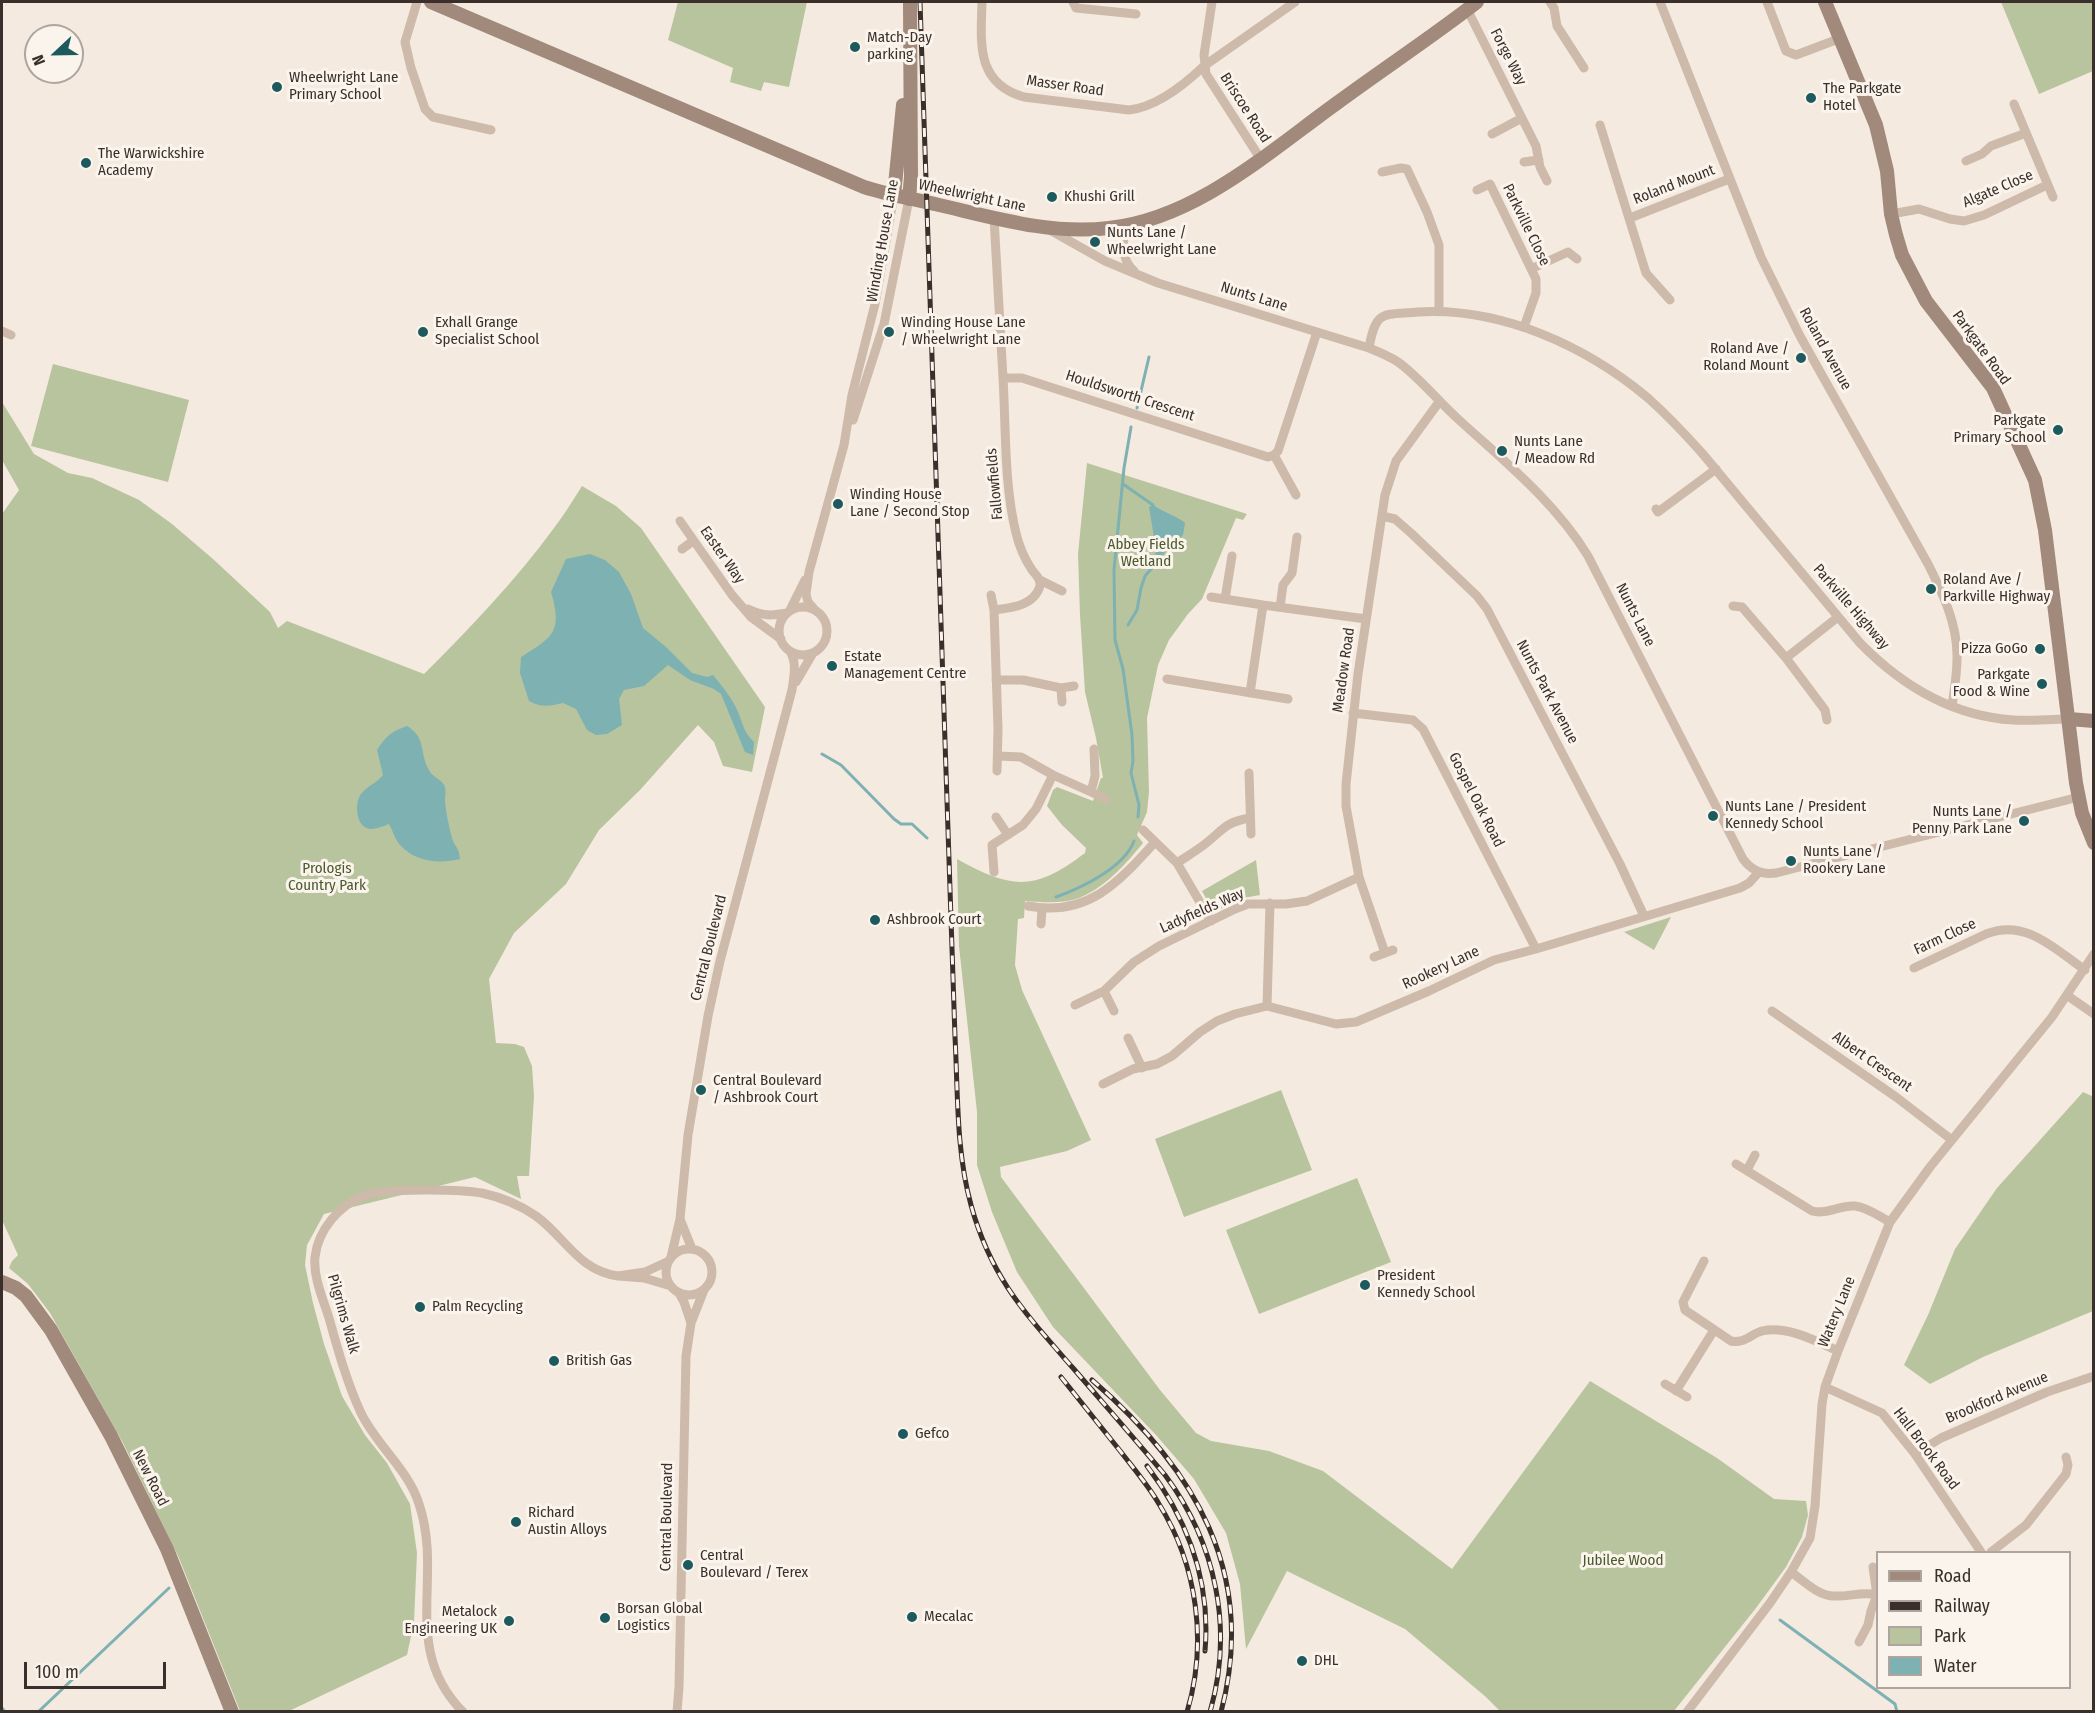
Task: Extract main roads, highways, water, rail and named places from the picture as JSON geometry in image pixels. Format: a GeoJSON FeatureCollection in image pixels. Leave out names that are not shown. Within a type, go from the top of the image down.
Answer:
{"type":"FeatureCollection","features":[{"type":"Feature","properties":{"kind":"water"},"geometry":{"type":"Polygon","coordinates":[[[1153,505],[1185,523],[1183,535],[1157,560],[1155,559],[1156,549],[1149,507],[1153,505]]]}},
{"type":"Feature","properties":{"kind":"water"},"geometry":{"type":"Polygon","coordinates":[[[590,554],[605,560],[619,572],[631,594],[643,628],[692,673],[707,677],[713,675],[727,692],[746,732],[754,742],[753,755],[745,752],[721,694],[690,680],[668,665],[644,686],[624,690],[619,699],[622,725],[607,734],[596,735],[587,730],[576,709],[563,703],[546,706],[529,701],[520,673],[521,657],[541,644],[552,632],[556,616],[551,592],[566,559],[590,554]]]}},
{"type":"Feature","properties":{"kind":"water"},"geometry":{"type":"Polygon","coordinates":[[[407,726],[420,741],[429,770],[445,787],[449,825],[460,859],[436,861],[421,858],[401,846],[389,824],[371,829],[362,825],[359,820],[357,809],[361,794],[383,775],[377,750],[389,735],[407,726]]]}},
{"type":"Feature","properties":{"kind":"waterway"},"geometry":{"type":"LineString","coordinates":[[1137,408],[1149,357]]}},
{"type":"Feature","properties":{"kind":"waterway"},"geometry":{"type":"LineString","coordinates":[[1131,427],[1124,468],[1114,570],[1115,640],[1123,669],[1132,735],[1131,773],[1139,805],[1138,817]]}},
{"type":"Feature","properties":{"kind":"waterway"},"geometry":{"type":"LineString","coordinates":[[1123,484],[1153,505]]}},
{"type":"Feature","properties":{"kind":"waterway"},"geometry":{"type":"LineString","coordinates":[[1128,625],[1137,610],[1145,576],[1156,559]]}},
{"type":"Feature","properties":{"kind":"waterway"},"geometry":{"type":"LineString","coordinates":[[822,754],[841,765],[894,819],[901,824],[912,824],[927,838]]}},
{"type":"Feature","properties":{"kind":"waterway"},"geometry":{"type":"LineString","coordinates":[[1056,897],[1101,876],[1121,860],[1134,841]]}},
{"type":"Feature","properties":{"kind":"waterway"},"geometry":{"type":"LineString","coordinates":[[38,1712],[169,1588]]}},
{"type":"Feature","properties":{"kind":"waterway"},"geometry":{"type":"LineString","coordinates":[[1780,1620],[1895,1704],[1897,1712]]}},
{"type":"Feature","properties":{"kind":"waterway"},"geometry":{"type":"LineString","coordinates":[[2,1708],[5,1712]]}},
{"type":"Feature","properties":{"kind":"railway"},"geometry":{"type":"LineString","coordinates":[[920,2],[958,1122],[966,1185],[979,1231],[999,1274],[1025,1312],[1165,1475],[1183,1501],[1197,1529],[1216,1588],[1220,1618],[1217,1681],[1210,1712]]}},
{"type":"Feature","properties":{"kind":"railway"},"geometry":{"type":"LineString","coordinates":[[1061,1377],[1150,1490],[1172,1528],[1182,1552],[1190,1578],[1197,1632],[1197,1659],[1187,1712]]}},
{"type":"Feature","properties":{"kind":"railway"},"geometry":{"type":"LineString","coordinates":[[1092,1380],[1160,1449],[1187,1487],[1209,1527],[1223,1569],[1231,1614],[1230,1661],[1221,1712]]}},
{"type":"Feature","properties":{"kind":"railway"},"geometry":{"type":"LineString","coordinates":[[1147,1466],[1174,1508],[1194,1553],[1204,1601],[1205,1651]]}},
{"type":"Feature","properties":{"kind":"place","name":"Match-Day parking"},"geometry":{"type":"Point","coordinates":[855,47]}},
{"type":"Feature","properties":{"kind":"place","name":"Wheelwright Lane Primary School"},"geometry":{"type":"Point","coordinates":[277,87]}},
{"type":"Feature","properties":{"kind":"place","name":"The Parkgate Hotel"},"geometry":{"type":"Point","coordinates":[1811,98]}},
{"type":"Feature","properties":{"kind":"place","name":"The Warwickshire Academy"},"geometry":{"type":"Point","coordinates":[86,163]}},
{"type":"Feature","properties":{"kind":"place","name":"Khushi Grill"},"geometry":{"type":"Point","coordinates":[1052,197]}},
{"type":"Feature","properties":{"kind":"place","name":"Nunts Lane / Wheelwright Lane"},"geometry":{"type":"Point","coordinates":[1095,242]}},
{"type":"Feature","properties":{"kind":"place","name":"Exhall Grange Specialist School"},"geometry":{"type":"Point","coordinates":[423,332]}},
{"type":"Feature","properties":{"kind":"place","name":"Winding House Lane / Wheelwright Lane"},"geometry":{"type":"Point","coordinates":[889,332]}},
{"type":"Feature","properties":{"kind":"place","name":"Roland Ave / Roland Mount"},"geometry":{"type":"Point","coordinates":[1801,358]}},
{"type":"Feature","properties":{"kind":"place","name":"Parkgate Primary School"},"geometry":{"type":"Point","coordinates":[2058,430]}},
{"type":"Feature","properties":{"kind":"place","name":"Nunts Lane / Meadow Rd"},"geometry":{"type":"Point","coordinates":[1502,451]}},
{"type":"Feature","properties":{"kind":"place","name":"Winding House Lane / Second Stop"},"geometry":{"type":"Point","coordinates":[838,504]}},
{"type":"Feature","properties":{"kind":"place","name":"Roland Ave / Parkville Highway"},"geometry":{"type":"Point","coordinates":[1931,589]}},
{"type":"Feature","properties":{"kind":"place","name":"Pizza GoGo"},"geometry":{"type":"Point","coordinates":[2040,649]}},
{"type":"Feature","properties":{"kind":"place","name":"Estate Management Centre"},"geometry":{"type":"Point","coordinates":[832,666]}},
{"type":"Feature","properties":{"kind":"place","name":"Parkgate Food & Wine"},"geometry":{"type":"Point","coordinates":[2042,684]}},
{"type":"Feature","properties":{"kind":"place","name":"Nunts Lane / President Kennedy School"},"geometry":{"type":"Point","coordinates":[1713,816]}},
{"type":"Feature","properties":{"kind":"place","name":"Nunts Lane / Penny Park Lane"},"geometry":{"type":"Point","coordinates":[2024,821]}},
{"type":"Feature","properties":{"kind":"place","name":"Nunts Lane / Rookery Lane"},"geometry":{"type":"Point","coordinates":[1791,861]}},
{"type":"Feature","properties":{"kind":"place","name":"Ashbrook Court"},"geometry":{"type":"Point","coordinates":[875,920]}},
{"type":"Feature","properties":{"kind":"place","name":"Central Boulevard / Ashbrook Court"},"geometry":{"type":"Point","coordinates":[701,1090]}},
{"type":"Feature","properties":{"kind":"place","name":"President Kennedy School"},"geometry":{"type":"Point","coordinates":[1365,1285]}},
{"type":"Feature","properties":{"kind":"place","name":"Palm Recycling"},"geometry":{"type":"Point","coordinates":[420,1307]}},
{"type":"Feature","properties":{"kind":"place","name":"British Gas"},"geometry":{"type":"Point","coordinates":[554,1361]}},
{"type":"Feature","properties":{"kind":"place","name":"Gefco"},"geometry":{"type":"Point","coordinates":[903,1434]}},
{"type":"Feature","properties":{"kind":"place","name":"Richard Austin Alloys"},"geometry":{"type":"Point","coordinates":[516,1522]}},
{"type":"Feature","properties":{"kind":"place","name":"Central Boulevard / Terex"},"geometry":{"type":"Point","coordinates":[688,1565]}},
{"type":"Feature","properties":{"kind":"place","name":"Mecalac"},"geometry":{"type":"Point","coordinates":[912,1617]}},
{"type":"Feature","properties":{"kind":"place","name":"Borsan Global Logistics"},"geometry":{"type":"Point","coordinates":[605,1618]}},
{"type":"Feature","properties":{"kind":"place","name":"Metalock Engineering UK"},"geometry":{"type":"Point","coordinates":[509,1621]}},
{"type":"Feature","properties":{"kind":"place","name":"DHL"},"geometry":{"type":"Point","coordinates":[1302,1661]}},
{"type":"Feature","properties":{"kind":"park label","name":"Abbey Fields Wetland"},"geometry":{"type":"Point","coordinates":[1146,554]}},
{"type":"Feature","properties":{"kind":"park label","name":"Prologis Country Park"},"geometry":{"type":"Point","coordinates":[327,878]}},
{"type":"Feature","properties":{"kind":"park label","name":"Jubilee Wood"},"geometry":{"type":"Point","coordinates":[1623,1561]}}]}
